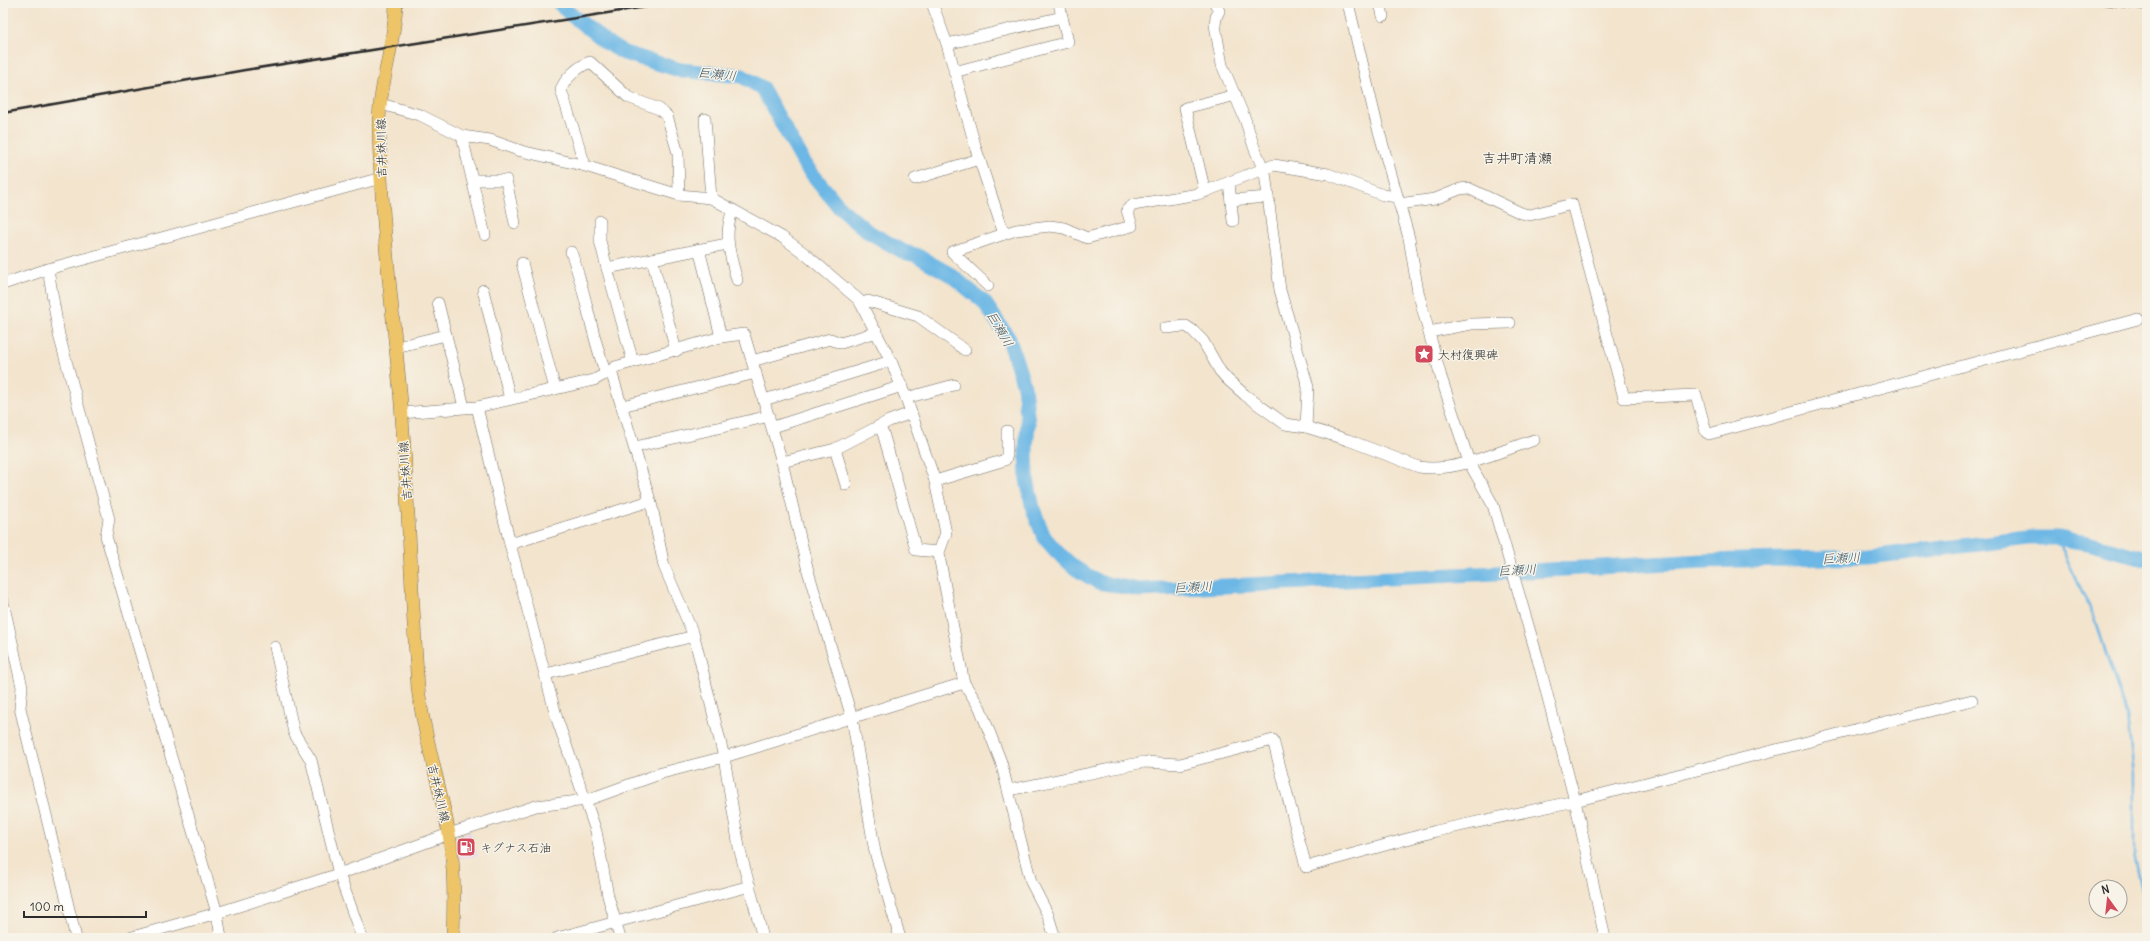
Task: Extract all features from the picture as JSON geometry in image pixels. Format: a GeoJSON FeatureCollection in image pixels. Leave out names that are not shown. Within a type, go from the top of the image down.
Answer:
{"type":"FeatureCollection","features":[{"type":"Feature","properties":{"kind":"main road","name":"吉井妹川線"},"geometry":{"type":"LineString","coordinates":[[396,3],[395,26],[381,104],[379,127],[381,178],[401,413],[418,688],[421,716],[449,834],[454,898],[453,938]]}},
{"type":"Feature","properties":{"kind":"street"},"geometry":{"type":"LineString","coordinates":[[932,3],[947,44],[979,159],[1004,234]]}},
{"type":"Feature","properties":{"kind":"street"},"geometry":{"type":"LineString","coordinates":[[954,72],[1068,42],[1058,3]]}},
{"type":"Feature","properties":{"kind":"street"},"geometry":{"type":"LineString","coordinates":[[1215,3],[1219,11],[1216,25],[1222,65],[1266,167],[1268,197],[1280,290],[1308,387],[1306,427]]}},
{"type":"Feature","properties":{"kind":"street"},"geometry":{"type":"LineString","coordinates":[[1348,3],[1398,201],[1409,238],[1418,292],[1441,377],[1469,462],[1493,506],[1507,552],[1576,801],[1605,938]]}},
{"type":"Feature","properties":{"kind":"street"},"geometry":{"type":"LineString","coordinates":[[1380,3],[1383,16]]}},
{"type":"Feature","properties":{"kind":"street"},"geometry":{"type":"LineString","coordinates":[[947,44],[1062,17]]}},
{"type":"Feature","properties":{"kind":"street"},"geometry":{"type":"LineString","coordinates":[[582,165],[584,162],[561,90],[563,83],[584,64],[590,62],[628,96],[659,109],[668,116],[678,153],[679,195]]}},
{"type":"Feature","properties":{"kind":"street"},"geometry":{"type":"LineString","coordinates":[[1205,192],[1185,108],[1236,95]]}},
{"type":"Feature","properties":{"kind":"street"},"geometry":{"type":"LineString","coordinates":[[381,104],[420,115],[462,136],[490,140],[521,151],[582,165],[679,195],[711,198],[782,237],[804,253],[861,304],[877,332],[902,386],[934,481],[946,533],[939,552],[964,683],[980,708],[1001,762],[1031,882],[1048,915],[1055,938]]}},
{"type":"Feature","properties":{"kind":"street"},"geometry":{"type":"LineString","coordinates":[[705,119],[711,198]]}},
{"type":"Feature","properties":{"kind":"street"},"geometry":{"type":"LineString","coordinates":[[462,136],[485,234]]}},
{"type":"Feature","properties":{"kind":"street"},"geometry":{"type":"LineString","coordinates":[[915,179],[979,159]]}},
{"type":"Feature","properties":{"kind":"street"},"geometry":{"type":"LineString","coordinates":[[988,286],[952,252],[1016,230],[1050,226],[1064,228],[1087,238],[1132,226],[1127,210],[1133,205],[1205,192],[1266,167],[1328,174],[1398,201],[1435,199],[1460,189],[1468,188],[1520,213],[1530,215],[1572,204],[1624,398],[1696,395],[1706,432],[1709,434],[2138,319]]}},
{"type":"Feature","properties":{"kind":"street"},"geometry":{"type":"LineString","coordinates":[[3,284],[48,269],[381,178]]}},
{"type":"Feature","properties":{"kind":"street"},"geometry":{"type":"LineString","coordinates":[[473,180],[506,180],[515,223]]}},
{"type":"Feature","properties":{"kind":"street"},"geometry":{"type":"LineString","coordinates":[[1229,183],[1234,221]]}},
{"type":"Feature","properties":{"kind":"street"},"geometry":{"type":"LineString","coordinates":[[1231,200],[1268,197]]}},
{"type":"Feature","properties":{"kind":"street"},"geometry":{"type":"LineString","coordinates":[[733,210],[729,219],[727,244],[737,280]]}},
{"type":"Feature","properties":{"kind":"street"},"geometry":{"type":"LineString","coordinates":[[600,221],[600,241],[632,362]]}},
{"type":"Feature","properties":{"kind":"street"},"geometry":{"type":"LineString","coordinates":[[607,268],[727,244]]}},
{"type":"Feature","properties":{"kind":"street"},"geometry":{"type":"LineString","coordinates":[[699,249],[721,337]]}},
{"type":"Feature","properties":{"kind":"street"},"geometry":{"type":"LineString","coordinates":[[571,252],[577,268],[596,347],[622,406],[635,447],[650,501],[664,566],[694,636],[724,757],[734,820],[763,938]]}},
{"type":"Feature","properties":{"kind":"street"},"geometry":{"type":"LineString","coordinates":[[652,259],[676,351]]}},
{"type":"Feature","properties":{"kind":"street"},"geometry":{"type":"LineString","coordinates":[[522,263],[555,389]]}},
{"type":"Feature","properties":{"kind":"street"},"geometry":{"type":"LineString","coordinates":[[48,269],[59,335],[109,519],[106,536],[217,913],[221,938]]}},
{"type":"Feature","properties":{"kind":"street"},"geometry":{"type":"LineString","coordinates":[[483,290],[510,399]]}},
{"type":"Feature","properties":{"kind":"street"},"geometry":{"type":"LineString","coordinates":[[861,304],[868,301],[918,316],[965,350]]}},
{"type":"Feature","properties":{"kind":"street"},"geometry":{"type":"LineString","coordinates":[[438,303],[464,407]]}},
{"type":"Feature","properties":{"kind":"street"},"geometry":{"type":"LineString","coordinates":[[1429,332],[1471,324],[1510,323]]}},
{"type":"Feature","properties":{"kind":"street"},"geometry":{"type":"LineString","coordinates":[[1165,328],[1186,326],[1192,330],[1203,341],[1220,371],[1245,395],[1286,424],[1306,427],[1419,467],[1429,468],[1469,462],[1534,440]]}},
{"type":"Feature","properties":{"kind":"street"},"geometry":{"type":"LineString","coordinates":[[752,361],[830,339],[840,343],[877,332]]}},
{"type":"Feature","properties":{"kind":"street"},"geometry":{"type":"LineString","coordinates":[[396,347],[446,334]]}},
{"type":"Feature","properties":{"kind":"street"},"geometry":{"type":"LineString","coordinates":[[401,413],[477,406],[555,389],[594,380],[615,367],[632,362],[676,351],[721,337],[744,334],[773,427],[808,571],[852,718],[875,852],[900,938]]}},
{"type":"Feature","properties":{"kind":"street"},"geometry":{"type":"LineString","coordinates":[[764,400],[891,361]]}},
{"type":"Feature","properties":{"kind":"street"},"geometry":{"type":"LineString","coordinates":[[622,406],[756,373]]}},
{"type":"Feature","properties":{"kind":"street"},"geometry":{"type":"LineString","coordinates":[[906,398],[954,385]]}},
{"type":"Feature","properties":{"kind":"street"},"geometry":{"type":"LineString","coordinates":[[773,427],[902,386]]}},
{"type":"Feature","properties":{"kind":"street"},"geometry":{"type":"LineString","coordinates":[[477,406],[510,544],[557,719],[587,800],[596,831],[608,896],[620,938]]}},
{"type":"Feature","properties":{"kind":"street"},"geometry":{"type":"LineString","coordinates":[[782,462],[835,449],[879,426],[911,412]]}},
{"type":"Feature","properties":{"kind":"street"},"geometry":{"type":"LineString","coordinates":[[635,447],[769,416]]}},
{"type":"Feature","properties":{"kind":"street"},"geometry":{"type":"LineString","coordinates":[[879,426],[883,433],[916,550],[939,552]]}},
{"type":"Feature","properties":{"kind":"street"},"geometry":{"type":"LineString","coordinates":[[934,481],[1005,460],[1007,455],[1007,431]]}},
{"type":"Feature","properties":{"kind":"street"},"geometry":{"type":"LineString","coordinates":[[835,449],[846,485]]}},
{"type":"Feature","properties":{"kind":"street"},"geometry":{"type":"LineString","coordinates":[[510,544],[650,501]]}},
{"type":"Feature","properties":{"kind":"street"},"geometry":{"type":"LineString","coordinates":[[3,602],[22,687],[20,708],[76,938]]}},
{"type":"Feature","properties":{"kind":"street"},"geometry":{"type":"LineString","coordinates":[[546,674],[694,636]]}},
{"type":"Feature","properties":{"kind":"street"},"geometry":{"type":"LineString","coordinates":[[275,647],[294,733],[311,760],[339,874],[362,938]]}},
{"type":"Feature","properties":{"kind":"street"},"geometry":{"type":"LineString","coordinates":[[130,938],[217,913],[339,874],[449,834],[536,806],[587,800],[662,773],[724,757],[964,683]]}},
{"type":"Feature","properties":{"kind":"street"},"geometry":{"type":"LineString","coordinates":[[1009,790],[1144,762],[1180,764],[1273,740],[1306,868],[1442,830],[1576,801],[1972,700]]}},
{"type":"Feature","properties":{"kind":"street"},"geometry":{"type":"LineString","coordinates":[[558,938],[750,886]]}},
{"type":"Feature","properties":{"kind":"shaded area","name":"キグナス石油"},"geometry":{"type":"Polygon","coordinates":[[[470,832],[478,856],[458,858],[455,839],[457,836],[470,832]]]}},
{"type":"Feature","properties":{"kind":"waterway","name":"巨瀬川"},"geometry":{"type":"LineString","coordinates":[[559,3],[569,13],[607,43],[624,53],[680,70],[742,76],[762,88],[805,165],[840,208],[867,231],[904,252],[916,255],[951,275],[984,302],[1009,339],[1024,386],[1028,423],[1026,449],[1027,479],[1033,509],[1044,537],[1057,552],[1075,568],[1098,582],[1139,590],[1496,573],[1703,561],[1868,557],[2029,538],[2057,538],[2087,543],[2147,559]]}},
{"type":"Feature","properties":{"kind":"waterway"},"geometry":{"type":"LineString","coordinates":[[2057,538],[2095,619],[2127,717],[2134,775],[2134,854],[2147,912]]}},
{"type":"Feature","properties":{"kind":"railway"},"geometry":{"type":"LineString","coordinates":[[3,113],[245,70],[671,3]]}},
{"type":"Feature","properties":{"kind":"railway"},"geometry":{"type":"LineString","coordinates":[[2096,3],[2147,9]]}},
{"type":"Feature","properties":{"kind":"place","name":"大村復興碑"},"geometry":{"type":"Point","coordinates":[1424,354]}},
{"type":"Feature","properties":{"kind":"place","name":"キグナス石油"},"geometry":{"type":"Point","coordinates":[466,847]}},
{"type":"Feature","properties":{"kind":"district","name":"吉井町清瀬"},"geometry":{"type":"Point","coordinates":[1517,158]}}]}
